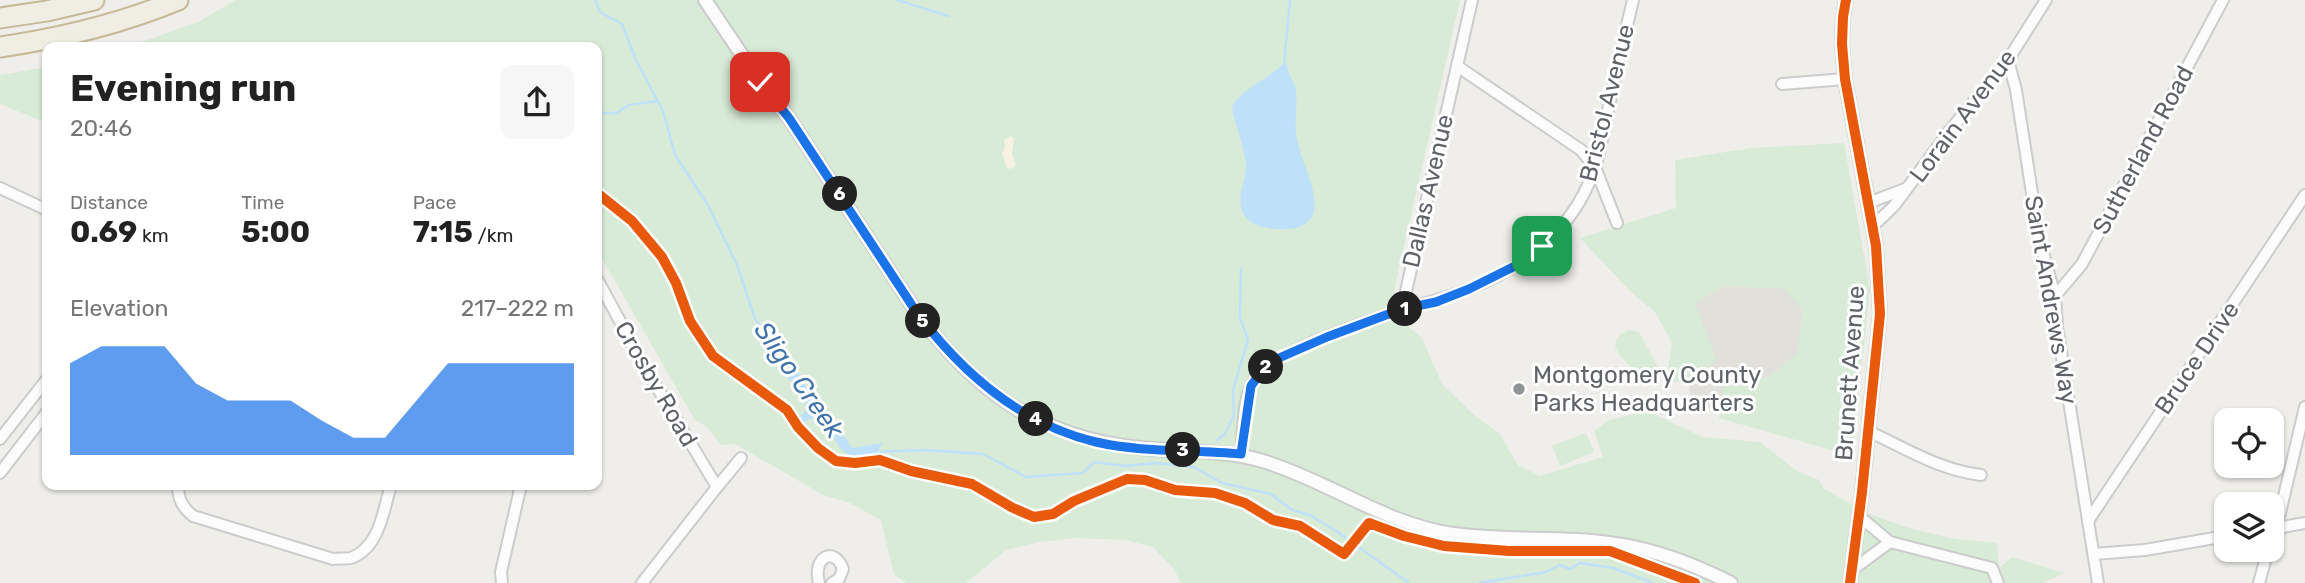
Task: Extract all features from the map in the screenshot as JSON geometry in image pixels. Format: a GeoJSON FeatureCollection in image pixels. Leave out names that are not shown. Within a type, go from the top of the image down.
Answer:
{"type":"FeatureCollection","features":[{"type":"Feature","properties":{"kind":"highway"},"geometry":{"type":"LineString","coordinates":[[0,19],[94,0]]}},
{"type":"Feature","properties":{"kind":"highway"},"geometry":{"type":"LineString","coordinates":[[0,47],[96,29],[178,0]]}},
{"type":"Feature","properties":{"kind":"street"},"geometry":{"type":"LineString","coordinates":[[705,0],[760,82],[796,129],[940,344],[977,381],[1014,408],[1060,431],[1098,442],[1142,448],[1241,454],[1292,472],[1394,518],[1430,530],[1477,537],[1620,544],[1652,551],[1731,583]]}},
{"type":"Feature","properties":{"kind":"street","name":"Dallas Avenue"},"geometry":{"type":"LineString","coordinates":[[1402,309],[1472,0]]}},
{"type":"Feature","properties":{"kind":"street","name":"Bristol Avenue"},"geometry":{"type":"LineString","coordinates":[[1402,309],[1436,302],[1496,277],[1521,263],[1563,225],[1576,208],[1595,166],[1633,0]]}},
{"type":"Feature","properties":{"kind":"street","name":"Brunett Avenue"},"geometry":{"type":"LineString","coordinates":[[1846,0],[1842,44],[1845,79],[1876,246],[1880,314],[1851,577]]}},
{"type":"Feature","properties":{"kind":"street","name":"Lorain Avenue"},"geometry":{"type":"LineString","coordinates":[[1872,227],[1894,206],[1951,129],[2008,60],[2046,0]]}},
{"type":"Feature","properties":{"kind":"street","name":"Sutherland Road"},"geometry":{"type":"LineString","coordinates":[[2056,296],[2081,264],[2223,0]]}},
{"type":"Feature","properties":{"kind":"street","name":"Saint Andrews Way"},"geometry":{"type":"LineString","coordinates":[[2008,60],[2016,90],[2039,239],[2056,296],[2057,326],[2098,583]]}},
{"type":"Feature","properties":{"kind":"street"},"geometry":{"type":"LineString","coordinates":[[1457,66],[1581,150],[1595,166],[1617,223]]}},
{"type":"Feature","properties":{"kind":"street"},"geometry":{"type":"LineString","coordinates":[[1782,85],[1845,79]]}},
{"type":"Feature","properties":{"kind":"street"},"geometry":{"type":"LineString","coordinates":[[1868,203],[1898,194],[1910,186]]}},
{"type":"Feature","properties":{"kind":"street"},"geometry":{"type":"LineString","coordinates":[[0,188],[42,208]]}},
{"type":"Feature","properties":{"kind":"street","name":"Bruce Drive"},"geometry":{"type":"LineString","coordinates":[[2088,521],[2305,195]]}},
{"type":"Feature","properties":{"kind":"street","name":"Crosby Road"},"geometry":{"type":"LineString","coordinates":[[602,288],[646,369],[717,487]]}},
{"type":"Feature","properties":{"kind":"street"},"geometry":{"type":"LineString","coordinates":[[1241,454],[1251,386],[1264,368],[1279,358],[1327,337],[1402,309]]}},
{"type":"Feature","properties":{"kind":"street"},"geometry":{"type":"LineString","coordinates":[[0,439],[42,385]]}},
{"type":"Feature","properties":{"kind":"street"},"geometry":{"type":"LineString","coordinates":[[2284,496],[2305,407]]}},
{"type":"Feature","properties":{"kind":"street"},"geometry":{"type":"LineString","coordinates":[[0,473],[4,459],[42,417]]}},
{"type":"Feature","properties":{"kind":"street"},"geometry":{"type":"LineString","coordinates":[[1868,431],[1941,466],[1958,472],[1981,475]]}},
{"type":"Feature","properties":{"kind":"street"},"geometry":{"type":"LineString","coordinates":[[642,583],[741,458]]}},
{"type":"Feature","properties":{"kind":"street"},"geometry":{"type":"LineString","coordinates":[[178,490],[183,507],[193,516],[333,559],[350,558],[371,544],[390,490]]}},
{"type":"Feature","properties":{"kind":"street"},"geometry":{"type":"LineString","coordinates":[[502,583],[501,572],[520,490]]}},
{"type":"Feature","properties":{"kind":"street"},"geometry":{"type":"LineString","coordinates":[[1859,516],[1891,542],[1992,568],[1998,583]]}},
{"type":"Feature","properties":{"kind":"street"},"geometry":{"type":"LineString","coordinates":[[2284,528],[2305,523]]}},
{"type":"Feature","properties":{"kind":"street"},"geometry":{"type":"LineString","coordinates":[[2094,554],[2145,550],[2214,538]]}},
{"type":"Feature","properties":{"kind":"street"},"geometry":{"type":"LineString","coordinates":[[1851,577],[1891,542]]}},
{"type":"Feature","properties":{"kind":"street"},"geometry":{"type":"LineString","coordinates":[[819,583],[817,565],[827,557],[841,562],[843,569],[839,579],[832,583]]}},
{"type":"Feature","properties":{"kind":"street"},"geometry":{"type":"LineString","coordinates":[[2259,583],[2265,562]]}},
{"type":"Feature","properties":{"kind":"shaded area"},"geometry":{"type":"Polygon","coordinates":[[[1815,270],[1799,423],[1691,405],[1678,274],[1815,270]]]}},
{"type":"Feature","properties":{"kind":"green space"},"geometry":{"type":"Polygon","coordinates":[[[236,0],[1460,0],[1391,304],[1404,323],[1422,338],[1442,384],[1474,415],[1499,433],[1518,465],[1540,476],[1603,457],[1594,431],[1609,420],[1647,411],[1703,437],[1760,442],[1797,471],[1819,480],[1824,489],[1869,514],[1912,529],[1956,539],[1997,543],[1999,568],[2012,557],[2064,573],[2043,583],[1181,583],[1174,569],[1153,547],[1125,540],[1075,538],[1006,550],[966,583],[906,583],[894,575],[881,520],[848,502],[825,496],[735,444],[721,445],[707,427],[695,420],[602,259],[602,42],[142,42],[198,22],[236,0]]]}},
{"type":"Feature","properties":{"kind":"green space"},"geometry":{"type":"Polygon","coordinates":[[[42,68],[42,121],[0,104],[0,75],[42,68]]]}},
{"type":"Feature","properties":{"kind":"green space"},"geometry":{"type":"Polygon","coordinates":[[[1844,143],[1870,289],[1852,456],[1719,418],[1724,385],[1770,376],[1798,352],[1802,309],[1782,288],[1723,287],[1695,303],[1716,359],[1699,382],[1666,382],[1672,343],[1655,312],[1632,293],[1580,238],[1676,208],[1675,160],[1751,148],[1844,143]]]}},
{"type":"Feature","properties":{"kind":"green space"},"geometry":{"type":"Polygon","coordinates":[[[1629,330],[1639,332],[1659,369],[1648,379],[1626,363],[1616,349],[1619,335],[1629,330]]]}},
{"type":"Feature","properties":{"kind":"green space"},"geometry":{"type":"Polygon","coordinates":[[[1586,433],[1594,452],[1560,466],[1552,446],[1586,433]]]}},
{"type":"Feature","properties":{"kind":"sand"},"geometry":{"type":"Polygon","coordinates":[[[1011,136],[1014,139],[1012,154],[1016,165],[1011,169],[1007,168],[1002,154],[1004,140],[1011,136]]]}},
{"type":"Feature","properties":{"kind":"water"},"geometry":{"type":"Polygon","coordinates":[[[1284,63],[1295,87],[1297,137],[1312,185],[1314,202],[1313,215],[1308,222],[1290,229],[1260,226],[1247,219],[1243,213],[1241,196],[1246,164],[1232,106],[1244,93],[1284,63]]]}},
{"type":"Feature","properties":{"kind":"water"},"geometry":{"type":"Polygon","coordinates":[[[782,361],[796,365],[813,397],[852,448],[883,443],[875,455],[850,457],[840,448],[831,433],[826,435],[816,417],[800,423],[799,418],[808,407],[784,372],[782,361]]]}},
{"type":"Feature","properties":{"kind":"waterway","name":"Sligo Creek"},"geometry":{"type":"LineString","coordinates":[[595,0],[600,12],[622,24],[636,60],[663,111],[675,155],[708,205],[737,265],[755,319],[790,364]]}},
{"type":"Feature","properties":{"kind":"waterway"},"geometry":{"type":"LineString","coordinates":[[897,0],[948,16]]}},
{"type":"Feature","properties":{"kind":"waterway"},"geometry":{"type":"LineString","coordinates":[[1284,63],[1290,0]]}},
{"type":"Feature","properties":{"kind":"waterway"},"geometry":{"type":"LineString","coordinates":[[602,113],[616,113],[629,105],[658,101]]}},
{"type":"Feature","properties":{"kind":"waterway"},"geometry":{"type":"LineString","coordinates":[[1217,440],[1225,434],[1234,415],[1233,390],[1248,340],[1240,318],[1241,269]]}},
{"type":"Feature","properties":{"kind":"waterway","name":"Sligo Creek"},"geometry":{"type":"LineString","coordinates":[[876,452],[925,450],[983,454],[1026,477],[1083,473],[1094,462],[1126,466],[1156,463],[1194,467],[1222,483],[1271,494],[1292,510],[1310,515],[1409,583]]}},
{"type":"Feature","properties":{"kind":"waterway","name":"Sligo Creek"},"geometry":{"type":"LineString","coordinates":[[1479,583],[1546,572],[1560,565],[1570,569],[1580,563],[1613,568],[1653,583]]}},
{"type":"Feature","properties":{"kind":"cycle path"},"geometry":{"type":"LineString","coordinates":[[1846,0],[1842,44],[1845,79],[1876,246],[1880,314],[1850,583]]}},
{"type":"Feature","properties":{"kind":"cycle path"},"geometry":{"type":"LineString","coordinates":[[602,197],[632,221],[662,257],[676,283],[690,321],[713,356],[787,410],[798,427],[818,448],[836,461],[855,463],[880,460],[911,471],[972,484],[1034,517],[1053,514],[1074,501],[1127,479],[1145,480],[1175,490],[1215,493],[1245,503],[1273,520],[1300,526],[1344,554],[1369,523],[1404,536],[1444,546],[1509,551],[1610,551],[1695,583]]}},
{"type":"Feature","properties":{"kind":"place","name":"Montgomery County Parks Headquarters"},"geometry":{"type":"Point","coordinates":[1519,389]}},
{"type":"Feature","properties":{"kind":"route"},"geometry":{"type":"LineString","coordinates":[[760,82],[789,118],[940,344],[977,381],[1014,408],[1060,431],[1098,442],[1142,448],[1241,454],[1251,386],[1264,368],[1279,358],[1327,337],[1402,309],[1436,302],[1469,289],[1521,263],[1542,246]]}}]}
